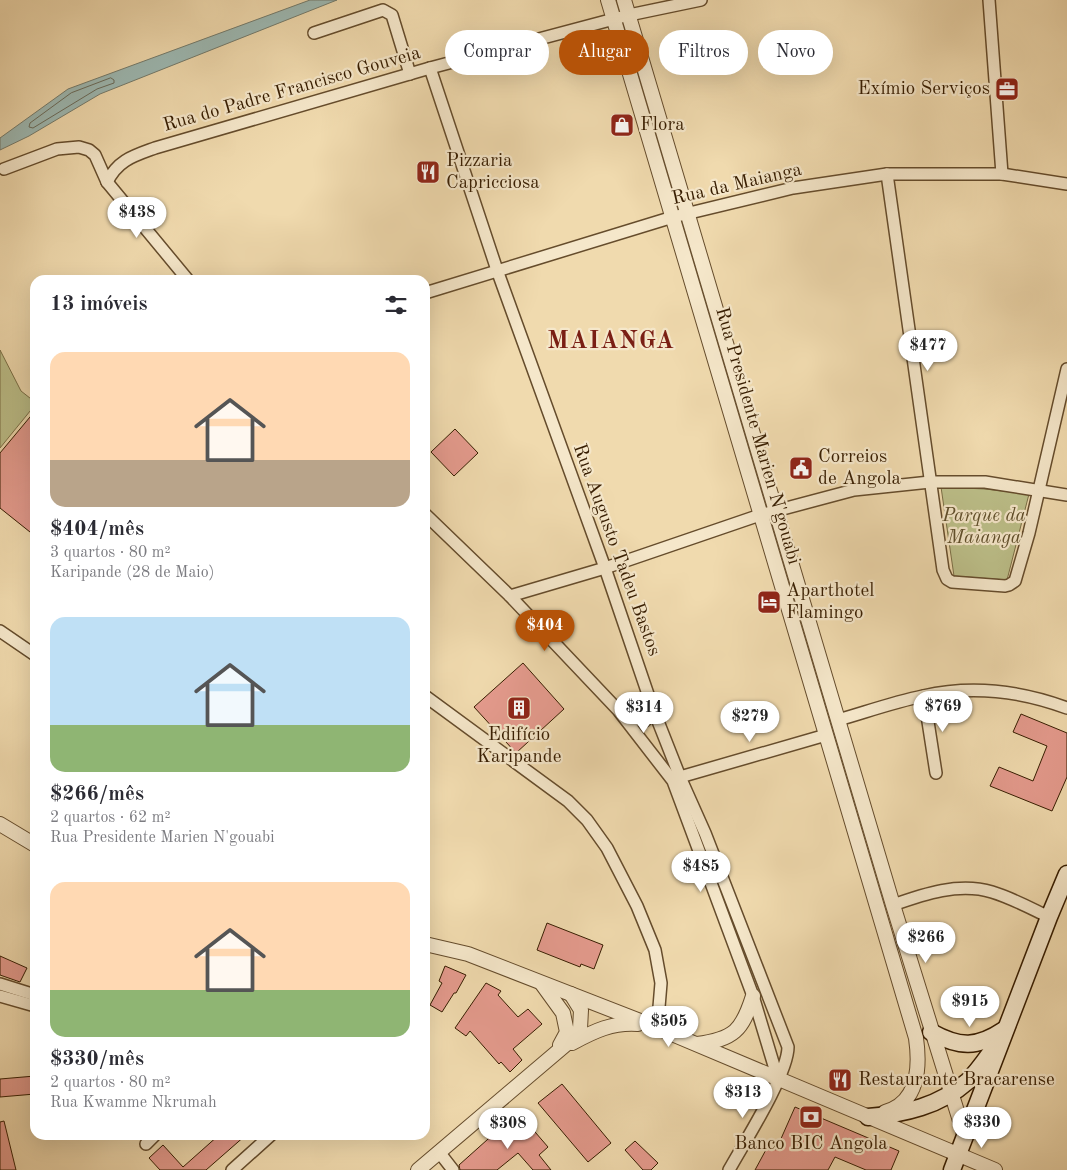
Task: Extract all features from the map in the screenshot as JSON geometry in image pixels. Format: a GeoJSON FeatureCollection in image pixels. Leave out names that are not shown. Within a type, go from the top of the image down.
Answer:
{"type":"FeatureCollection","features":[{"type":"Feature","properties":{"kind":"main road"},"geometry":{"type":"LineString","coordinates":[[952,1170],[1067,874]]}},
{"type":"Feature","properties":{"kind":"main road"},"geometry":{"type":"LineString","coordinates":[[868,1117],[913,1110],[952,1094],[968,1080],[1008,1027]]}},
{"type":"Feature","properties":{"kind":"main road"},"geometry":{"type":"LineString","coordinates":[[931,1032],[957,1043],[970,1044],[993,1037],[1008,1027]]}},
{"type":"Feature","properties":{"kind":"street","name":"Rua Presidente Marien N'gouabi"},"geometry":{"type":"LineString","coordinates":[[608,0],[916,1038],[918,1058],[915,1084],[901,1104],[891,1110],[868,1117]]}},
{"type":"Feature","properties":{"kind":"street","name":"Rua Presidente Marien N'gouabi"},"geometry":{"type":"LineString","coordinates":[[624,0],[931,1032],[965,1137]]}},
{"type":"Feature","properties":{"kind":"street","name":"Rua do Padre Francisco Gouveia"},"geometry":{"type":"LineString","coordinates":[[106,182],[113,170],[126,160],[155,148],[430,68],[629,15],[701,0]]}},
{"type":"Feature","properties":{"kind":"street"},"geometry":{"type":"LineString","coordinates":[[989,0],[1002,174]]}},
{"type":"Feature","properties":{"kind":"street"},"geometry":{"type":"LineString","coordinates":[[314,33],[383,10],[392,15],[410,74]]}},
{"type":"Feature","properties":{"kind":"street","name":"Rua Augusto Tadeu Bastos"},"geometry":{"type":"LineString","coordinates":[[430,68],[497,270],[605,568],[753,996],[778,1080]]}},
{"type":"Feature","properties":{"kind":"street"},"geometry":{"type":"LineString","coordinates":[[4,169],[57,149],[79,147],[89,150],[95,155],[106,182],[184,275]]}},
{"type":"Feature","properties":{"kind":"street"},"geometry":{"type":"LineString","coordinates":[[887,174],[943,570],[947,579],[952,582],[1004,586],[1012,583],[1017,576],[1067,370]]}},
{"type":"Feature","properties":{"kind":"street","name":"Rua da Maianga"},"geometry":{"type":"LineString","coordinates":[[430,291],[687,213],[793,188],[887,174],[1002,174],[1067,184]]}},
{"type":"Feature","properties":{"kind":"street"},"geometry":{"type":"LineString","coordinates":[[510,596],[605,568],[775,511],[854,490],[930,482],[985,482],[1039,489],[1067,495]]}},
{"type":"Feature","properties":{"kind":"street"},"geometry":{"type":"LineString","coordinates":[[430,519],[510,596],[618,710],[677,779],[826,735]]}},
{"type":"Feature","properties":{"kind":"street"},"geometry":{"type":"LineString","coordinates":[[0,631],[30,652]]}},
{"type":"Feature","properties":{"kind":"street"},"geometry":{"type":"LineString","coordinates":[[838,720],[924,696],[987,690],[1040,698],[1067,708]]}},
{"type":"Feature","properties":{"kind":"street"},"geometry":{"type":"LineString","coordinates":[[924,696],[936,773]]}},
{"type":"Feature","properties":{"kind":"street"},"geometry":{"type":"LineString","coordinates":[[430,700],[568,801],[587,820],[607,848],[637,906],[655,950],[661,983],[659,1007],[653,1026]]}},
{"type":"Feature","properties":{"kind":"street"},"geometry":{"type":"LineString","coordinates":[[618,710],[632,719],[645,721],[650,714],[652,706]]}},
{"type":"Feature","properties":{"kind":"street","name":"Rua Augusto Tadeu Bastos"},"geometry":{"type":"LineString","coordinates":[[677,779],[705,833],[788,1047],[788,1054],[778,1080]]}},
{"type":"Feature","properties":{"kind":"street"},"geometry":{"type":"LineString","coordinates":[[0,824],[30,842]]}},
{"type":"Feature","properties":{"kind":"street"},"geometry":{"type":"LineString","coordinates":[[893,905],[928,893],[974,888],[1010,899],[1049,917]]}},
{"type":"Feature","properties":{"kind":"street"},"geometry":{"type":"LineString","coordinates":[[430,945],[468,954],[540,981],[653,1026],[995,1170]]}},
{"type":"Feature","properties":{"kind":"street"},"geometry":{"type":"LineString","coordinates":[[540,981],[563,1013],[567,1032],[556,1052]]}},
{"type":"Feature","properties":{"kind":"street"},"geometry":{"type":"LineString","coordinates":[[0,984],[30,993]]}},
{"type":"Feature","properties":{"kind":"street"},"geometry":{"type":"LineString","coordinates":[[418,1170],[570,1041],[580,1029],[581,1010],[572,994]]}},
{"type":"Feature","properties":{"kind":"street"},"geometry":{"type":"LineString","coordinates":[[0,996],[30,1005]]}},
{"type":"Feature","properties":{"kind":"street"},"geometry":{"type":"LineString","coordinates":[[696,1044],[716,1041],[735,1033],[747,1016],[753,996]]}},
{"type":"Feature","properties":{"kind":"street"},"geometry":{"type":"LineString","coordinates":[[556,1052],[593,1032],[614,1025],[629,1023],[653,1026]]}},
{"type":"Feature","properties":{"kind":"street"},"geometry":{"type":"LineString","coordinates":[[729,1170],[778,1080]]}},
{"type":"Feature","properties":{"kind":"street"},"geometry":{"type":"LineString","coordinates":[[146,1144],[150,1140]]}},
{"type":"Feature","properties":{"kind":"street"},"geometry":{"type":"LineString","coordinates":[[232,1170],[265,1140]]}},
{"type":"Feature","properties":{"kind":"street"},"geometry":{"type":"LineString","coordinates":[[439,1152],[453,1170]]}},
{"type":"Feature","properties":{"kind":"green space"},"geometry":{"type":"Polygon","coordinates":[[[0,350],[21,391],[30,398],[30,411],[0,448],[0,350]]]}},
{"type":"Feature","properties":{"kind":"green space","name":"Parque da Maianga"},"geometry":{"type":"Polygon","coordinates":[[[941,487],[1029,494],[1007,580],[954,576],[941,487]]]}},
{"type":"Feature","properties":{"kind":"water"},"geometry":{"type":"Polygon","coordinates":[[[310,0],[337,0],[100,94],[29,136],[0,150],[0,138],[68,89],[310,0]]]}},
{"type":"Feature","properties":{"kind":"building"},"geometry":{"type":"Polygon","coordinates":[[[30,417],[30,532],[0,508],[0,453],[30,417]]]}},
{"type":"Feature","properties":{"kind":"building"},"geometry":{"type":"Polygon","coordinates":[[[455,429],[478,453],[454,476],[431,452],[455,429]]]}},
{"type":"Feature","properties":{"kind":"building","name":"Edifício Karipande"},"geometry":{"type":"Polygon","coordinates":[[[523,663],[564,709],[516,753],[474,707],[523,663]]]}},
{"type":"Feature","properties":{"kind":"building"},"geometry":{"type":"Polygon","coordinates":[[[1021,714],[1067,733],[1067,777],[1052,811],[990,786],[999,767],[1033,781],[1047,746],[1013,732],[1021,714]]]}},
{"type":"Feature","properties":{"kind":"building"},"geometry":{"type":"Polygon","coordinates":[[[547,923],[603,945],[594,969],[581,964],[580,967],[537,950],[547,923]]]}},
{"type":"Feature","properties":{"kind":"building"},"geometry":{"type":"Polygon","coordinates":[[[0,956],[27,968],[20,982],[0,975],[0,956]]]}},
{"type":"Feature","properties":{"kind":"building"},"geometry":{"type":"Polygon","coordinates":[[[445,966],[466,975],[442,1012],[430,1005],[442,983],[439,981],[445,966]]]}},
{"type":"Feature","properties":{"kind":"building"},"geometry":{"type":"Polygon","coordinates":[[[486,983],[501,991],[498,995],[518,1017],[528,1009],[542,1024],[513,1049],[522,1060],[510,1072],[501,1062],[499,1064],[470,1031],[466,1036],[455,1028],[486,983]]]}},
{"type":"Feature","properties":{"kind":"building"},"geometry":{"type":"Polygon","coordinates":[[[30,1076],[30,1094],[0,1097],[0,1079],[30,1076]]]}},
{"type":"Feature","properties":{"kind":"building"},"geometry":{"type":"Polygon","coordinates":[[[562,1084],[611,1143],[588,1162],[538,1103],[562,1084]]]}},
{"type":"Feature","properties":{"kind":"building"},"geometry":{"type":"Polygon","coordinates":[[[795,1107],[899,1151],[891,1170],[866,1170],[835,1157],[828,1170],[755,1170],[768,1146],[776,1150],[795,1107]]]}},
{"type":"Feature","properties":{"kind":"building"},"geometry":{"type":"Polygon","coordinates":[[[523,1118],[548,1147],[539,1155],[551,1170],[533,1170],[518,1153],[497,1170],[460,1170],[459,1165],[497,1131],[502,1136],[523,1118]]]}},
{"type":"Feature","properties":{"kind":"building"},"geometry":{"type":"Polygon","coordinates":[[[4,1121],[16,1170],[0,1170],[0,1122],[4,1121]]]}},
{"type":"Feature","properties":{"kind":"building"},"geometry":{"type":"Polygon","coordinates":[[[213,1140],[240,1140],[206,1170],[160,1170],[149,1158],[163,1145],[183,1167],[213,1140]]]}},
{"type":"Feature","properties":{"kind":"building"},"geometry":{"type":"Polygon","coordinates":[[[635,1141],[658,1163],[651,1170],[643,1170],[625,1150],[635,1141]]]}},
{"type":"Feature","properties":{"kind":"place","name":"Exímio Serviços"},"geometry":{"type":"Point","coordinates":[1007,89]}},
{"type":"Feature","properties":{"kind":"place","name":"Flora"},"geometry":{"type":"Point","coordinates":[622,125]}},
{"type":"Feature","properties":{"kind":"place","name":"Pizzaria Capricciosa"},"geometry":{"type":"Point","coordinates":[428,172]}},
{"type":"Feature","properties":{"kind":"place","name":"Correios de Angola"},"geometry":{"type":"Point","coordinates":[801,468]}},
{"type":"Feature","properties":{"kind":"place","name":"Aparthotel Flamingo"},"geometry":{"type":"Point","coordinates":[769,602]}},
{"type":"Feature","properties":{"kind":"place","name":"Edifício Karipande"},"geometry":{"type":"Point","coordinates":[519,708]}},
{"type":"Feature","properties":{"kind":"place","name":"Restaurante Bracarense"},"geometry":{"type":"Point","coordinates":[840,1080]}},
{"type":"Feature","properties":{"kind":"place","name":"Banco BIC Angola"},"geometry":{"type":"Point","coordinates":[811,1117]}},
{"type":"Feature","properties":{"kind":"district","name":"MAIANGA"},"geometry":{"type":"Point","coordinates":[611,342]}}]}
